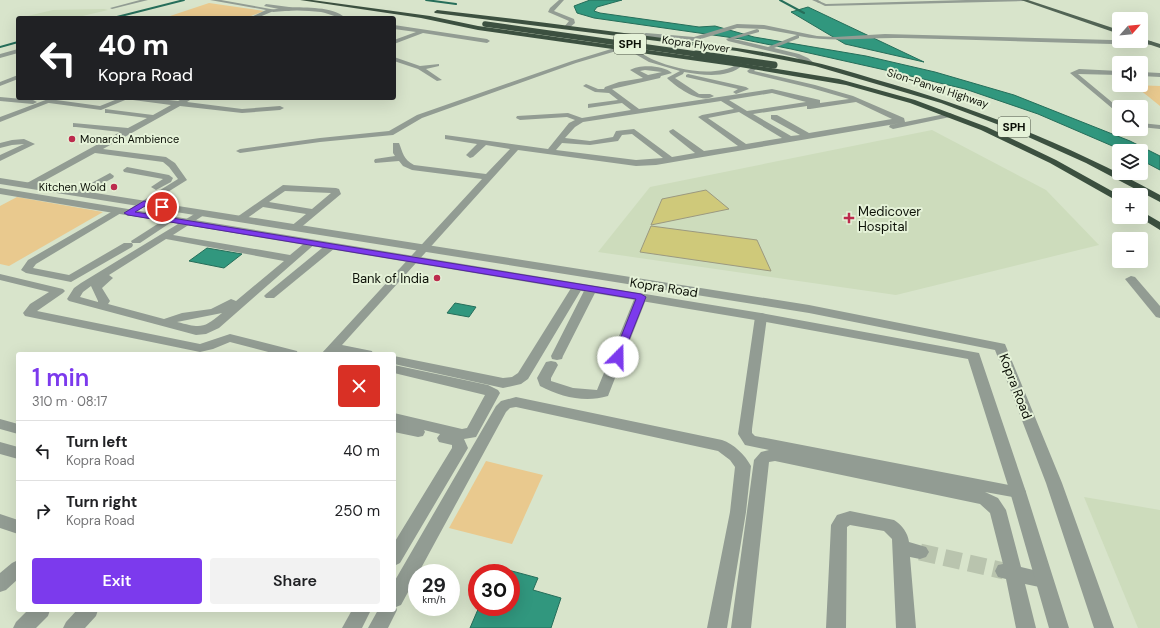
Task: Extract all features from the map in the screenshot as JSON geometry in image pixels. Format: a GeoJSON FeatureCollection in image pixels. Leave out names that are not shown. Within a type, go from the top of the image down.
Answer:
{"type":"FeatureCollection","features":[{"type":"Feature","properties":{"kind":"highway","name":"SPH"},"geometry":{"type":"LineString","coordinates":[[302,0],[422,17]]}},
{"type":"Feature","properties":{"kind":"highway","name":"SPH"},"geometry":{"type":"LineString","coordinates":[[430,11],[437,12]]}},
{"type":"Feature","properties":{"kind":"highway","name":"Kopra Flyover"},"geometry":{"type":"LineString","coordinates":[[437,12],[859,76]]}},
{"type":"Feature","properties":{"kind":"highway"},"geometry":{"type":"LineString","coordinates":[[437,12],[567,27],[784,57],[859,76]]}},
{"type":"Feature","properties":{"kind":"highway","name":"Kopra Flyover"},"geometry":{"type":"LineString","coordinates":[[422,17],[776,63],[846,82]]}},
{"type":"Feature","properties":{"kind":"highway"},"geometry":{"type":"LineString","coordinates":[[422,17],[471,26],[623,47],[632,50],[846,82]]}},
{"type":"Feature","properties":{"kind":"highway","name":"Sion-Panvel Highway"},"geometry":{"type":"LineString","coordinates":[[859,76],[938,99],[1005,123],[1099,165],[1160,200]]}},
{"type":"Feature","properties":{"kind":"highway","name":"Sion-Panvel Highway"},"geometry":{"type":"LineString","coordinates":[[846,82],[950,115],[1039,154],[1112,195]]}},
{"type":"Feature","properties":{"kind":"highway"},"geometry":{"type":"LineString","coordinates":[[1148,219],[1160,227]]}},
{"type":"Feature","properties":{"kind":"main road"},"geometry":{"type":"LineString","coordinates":[[1023,0],[1112,30]]}},
{"type":"Feature","properties":{"kind":"main road"},"geometry":{"type":"LineString","coordinates":[[1034,0],[1112,26]]}},
{"type":"Feature","properties":{"kind":"main road"},"geometry":{"type":"LineString","coordinates":[[1148,38],[1160,42]]}},
{"type":"Feature","properties":{"kind":"main road"},"geometry":{"type":"LineString","coordinates":[[1148,42],[1160,46]]}},
{"type":"Feature","properties":{"kind":"street"},"geometry":{"type":"LineString","coordinates":[[112,8],[146,0]]}},
{"type":"Feature","properties":{"kind":"street"},"geometry":{"type":"LineString","coordinates":[[212,0],[273,10]]}},
{"type":"Feature","properties":{"kind":"street"},"geometry":{"type":"LineString","coordinates":[[232,0],[332,13],[339,16]]}},
{"type":"Feature","properties":{"kind":"street"},"geometry":{"type":"LineString","coordinates":[[562,0],[552,9],[552,12],[572,20],[572,23],[567,27]]}},
{"type":"Feature","properties":{"kind":"street"},"geometry":{"type":"LineString","coordinates":[[814,0],[825,5],[1023,0]]}},
{"type":"Feature","properties":{"kind":"street"},"geometry":{"type":"LineString","coordinates":[[820,2],[893,0]]}},
{"type":"Feature","properties":{"kind":"street"},"geometry":{"type":"LineString","coordinates":[[910,0],[917,3]]}},
{"type":"Feature","properties":{"kind":"street"},"geometry":{"type":"LineString","coordinates":[[1034,0],[1039,0]]}},
{"type":"Feature","properties":{"kind":"street"},"geometry":{"type":"LineString","coordinates":[[257,16],[273,10],[289,8]]}},
{"type":"Feature","properties":{"kind":"street"},"geometry":{"type":"LineString","coordinates":[[269,16],[289,8]]}},
{"type":"Feature","properties":{"kind":"street"},"geometry":{"type":"LineString","coordinates":[[324,16],[332,13]]}},
{"type":"Feature","properties":{"kind":"street"},"geometry":{"type":"LineString","coordinates":[[448,35],[471,26]]}},
{"type":"Feature","properties":{"kind":"street"},"geometry":{"type":"LineString","coordinates":[[396,27],[487,40]]}},
{"type":"Feature","properties":{"kind":"street"},"geometry":{"type":"LineString","coordinates":[[637,37],[641,35],[652,35],[687,40],[709,35],[730,27],[764,27],[817,38],[836,40]]}},
{"type":"Feature","properties":{"kind":"street"},"geometry":{"type":"LineString","coordinates":[[811,63],[798,56],[740,44],[730,40],[730,38],[768,30],[794,38],[823,42],[887,37],[1151,43]]}},
{"type":"Feature","properties":{"kind":"street"},"geometry":{"type":"LineString","coordinates":[[397,34],[408,34],[422,31]]}},
{"type":"Feature","properties":{"kind":"street"},"geometry":{"type":"LineString","coordinates":[[396,41],[408,34]]}},
{"type":"Feature","properties":{"kind":"street"},"geometry":{"type":"LineString","coordinates":[[887,37],[1160,46]]}},
{"type":"Feature","properties":{"kind":"street"},"geometry":{"type":"LineString","coordinates":[[767,49],[794,38]]}},
{"type":"Feature","properties":{"kind":"street"},"geometry":{"type":"LineString","coordinates":[[240,151],[320,140],[390,133],[397,131],[406,123],[424,115],[574,62],[623,47]]}},
{"type":"Feature","properties":{"kind":"street"},"geometry":{"type":"LineString","coordinates":[[632,50],[649,60],[692,72],[709,73],[735,69],[740,65]]}},
{"type":"Feature","properties":{"kind":"street"},"geometry":{"type":"LineString","coordinates":[[1,56],[16,52]]}},
{"type":"Feature","properties":{"kind":"street"},"geometry":{"type":"LineString","coordinates":[[396,60],[420,68],[439,80]]}},
{"type":"Feature","properties":{"kind":"street"},"geometry":{"type":"LineString","coordinates":[[420,68],[437,65]]}},
{"type":"Feature","properties":{"kind":"street"},"geometry":{"type":"LineString","coordinates":[[755,68],[750,71],[813,86],[854,98],[905,122]]}},
{"type":"Feature","properties":{"kind":"street"},"geometry":{"type":"LineString","coordinates":[[1112,73],[1073,72],[1112,106]]}},
{"type":"Feature","properties":{"kind":"street"},"geometry":{"type":"LineString","coordinates":[[1148,74],[1160,75]]}},
{"type":"Feature","properties":{"kind":"street"},"geometry":{"type":"LineString","coordinates":[[550,152],[572,125],[581,120],[696,102],[714,97],[746,89],[684,75],[670,78],[697,96],[714,97],[734,97],[772,91],[817,102]]}},
{"type":"Feature","properties":{"kind":"street"},"geometry":{"type":"LineString","coordinates":[[637,111],[607,88],[657,77],[696,102]]}},
{"type":"Feature","properties":{"kind":"street"},"geometry":{"type":"LineString","coordinates":[[0,84],[16,78]]}},
{"type":"Feature","properties":{"kind":"street"},"geometry":{"type":"LineString","coordinates":[[712,81],[695,90],[714,97],[746,113],[789,139],[801,144],[809,144],[905,122]]}},
{"type":"Feature","properties":{"kind":"street"},"geometry":{"type":"LineString","coordinates":[[586,86],[602,91],[610,90]]}},
{"type":"Feature","properties":{"kind":"street"},"geometry":{"type":"LineString","coordinates":[[734,97],[808,136]]}},
{"type":"Feature","properties":{"kind":"street"},"geometry":{"type":"LineString","coordinates":[[762,113],[817,102],[854,98]]}},
{"type":"Feature","properties":{"kind":"street"},"geometry":{"type":"LineString","coordinates":[[745,147],[702,119],[704,116],[730,112],[762,113],[854,98]]}},
{"type":"Feature","properties":{"kind":"street"},"geometry":{"type":"LineString","coordinates":[[0,99],[16,99]]}},
{"type":"Feature","properties":{"kind":"street"},"geometry":{"type":"LineString","coordinates":[[24,100],[33,102]]}},
{"type":"Feature","properties":{"kind":"street"},"geometry":{"type":"LineString","coordinates":[[0,120],[46,100]]}},
{"type":"Feature","properties":{"kind":"street"},"geometry":{"type":"LineString","coordinates":[[0,114],[33,102],[46,100],[101,108],[121,100]]}},
{"type":"Feature","properties":{"kind":"street"},"geometry":{"type":"LineString","coordinates":[[148,100],[242,111],[280,108]]}},
{"type":"Feature","properties":{"kind":"street"},"geometry":{"type":"LineString","coordinates":[[0,200],[30,186],[185,100]]}},
{"type":"Feature","properties":{"kind":"street"},"geometry":{"type":"LineString","coordinates":[[591,106],[623,101]]}},
{"type":"Feature","properties":{"kind":"street"},"geometry":{"type":"LineString","coordinates":[[108,111],[155,117]]}},
{"type":"Feature","properties":{"kind":"street"},"geometry":{"type":"LineString","coordinates":[[730,112],[759,130]]}},
{"type":"Feature","properties":{"kind":"street"},"geometry":{"type":"LineString","coordinates":[[520,118],[568,115],[581,120]]}},
{"type":"Feature","properties":{"kind":"street"},"geometry":{"type":"LineString","coordinates":[[448,137],[636,163],[671,160],[789,139],[950,115]]}},
{"type":"Feature","properties":{"kind":"street"},"geometry":{"type":"LineString","coordinates":[[115,130],[138,118]]}},
{"type":"Feature","properties":{"kind":"street"},"geometry":{"type":"LineString","coordinates":[[76,125],[129,131]]}},
{"type":"Feature","properties":{"kind":"street"},"geometry":{"type":"LineString","coordinates":[[1148,126],[1160,127]]}},
{"type":"Feature","properties":{"kind":"street"},"geometry":{"type":"LineString","coordinates":[[560,140],[590,143],[615,139],[618,137],[619,133],[634,131],[671,160]]}},
{"type":"Feature","properties":{"kind":"street"},"geometry":{"type":"LineString","coordinates":[[673,131],[702,154]]}},
{"type":"Feature","properties":{"kind":"street"},"geometry":{"type":"LineString","coordinates":[[0,146],[10,142],[31,144],[0,158]]}},
{"type":"Feature","properties":{"kind":"street"},"geometry":{"type":"LineString","coordinates":[[470,155],[484,142]]}},
{"type":"Feature","properties":{"kind":"street"},"geometry":{"type":"LineString","coordinates":[[396,145],[397,154],[406,164],[412,167],[488,177]]}},
{"type":"Feature","properties":{"kind":"street"},"geometry":{"type":"LineString","coordinates":[[106,152],[117,147]]}},
{"type":"Feature","properties":{"kind":"street"},"geometry":{"type":"LineString","coordinates":[[330,350],[425,249],[516,147]]}},
{"type":"Feature","properties":{"kind":"street"},"geometry":{"type":"LineString","coordinates":[[95,150],[128,156],[163,159],[172,163],[178,175],[183,180],[144,204]]}},
{"type":"Feature","properties":{"kind":"street"},"geometry":{"type":"LineString","coordinates":[[378,162],[401,158]]}},
{"type":"Feature","properties":{"kind":"street"},"geometry":{"type":"LineString","coordinates":[[127,170],[169,178],[126,208],[32,262],[26,270],[71,279],[170,219]]}},
{"type":"Feature","properties":{"kind":"street"},"geometry":{"type":"LineString","coordinates":[[78,193],[110,176]]}},
{"type":"Feature","properties":{"kind":"street","name":"Kopra Road"},"geometry":{"type":"LineString","coordinates":[[0,181],[78,193],[126,208],[170,219],[760,317],[974,356],[1018,492],[1059,628]]}},
{"type":"Feature","properties":{"kind":"street"},"geometry":{"type":"LineString","coordinates":[[240,219],[283,188],[336,191],[336,194],[294,227]]}},
{"type":"Feature","properties":{"kind":"street","name":"Kopra Road"},"geometry":{"type":"LineString","coordinates":[[0,191],[126,208],[144,204],[294,227],[809,309],[1000,347],[1054,483],[1104,628]]}},
{"type":"Feature","properties":{"kind":"street"},"geometry":{"type":"LineString","coordinates":[[260,204],[314,212]]}},
{"type":"Feature","properties":{"kind":"street"},"geometry":{"type":"LineString","coordinates":[[202,213],[85,285],[74,294],[73,298],[196,331],[209,328],[311,243]]}},
{"type":"Feature","properties":{"kind":"street"},"geometry":{"type":"LineString","coordinates":[[164,236],[292,259]]}},
{"type":"Feature","properties":{"kind":"street"},"geometry":{"type":"LineString","coordinates":[[270,296],[331,246]]}},
{"type":"Feature","properties":{"kind":"street"},"geometry":{"type":"LineString","coordinates":[[101,306],[104,300],[96,287],[100,282],[132,260]]}},
{"type":"Feature","properties":{"kind":"street"},"geometry":{"type":"LineString","coordinates":[[0,277],[59,291],[34,307],[29,313],[200,348],[208,348],[221,339],[230,338],[281,352]]}},
{"type":"Feature","properties":{"kind":"street"},"geometry":{"type":"LineString","coordinates":[[1131,279],[1160,314]]}},
{"type":"Feature","properties":{"kind":"street"},"geometry":{"type":"LineString","coordinates":[[166,323],[183,316],[205,315],[219,311],[228,306],[253,286]]}},
{"type":"Feature","properties":{"kind":"street"},"geometry":{"type":"LineString","coordinates":[[396,360],[503,383],[516,381],[523,376],[577,286]]}},
{"type":"Feature","properties":{"kind":"street"},"geometry":{"type":"LineString","coordinates":[[590,289],[544,378],[545,383],[554,388],[594,396],[603,393],[641,297]]}},
{"type":"Feature","properties":{"kind":"street"},"geometry":{"type":"LineString","coordinates":[[760,317],[745,429],[745,434],[750,440],[1018,492]]}},
{"type":"Feature","properties":{"kind":"street"},"geometry":{"type":"LineString","coordinates":[[930,333],[933,348]]}},
{"type":"Feature","properties":{"kind":"street"},"geometry":{"type":"LineString","coordinates":[[330,350],[348,352]]}},
{"type":"Feature","properties":{"kind":"street"},"geometry":{"type":"LineString","coordinates":[[396,369],[488,390],[494,393],[473,430],[467,434],[396,418]]}},
{"type":"Feature","properties":{"kind":"street"},"geometry":{"type":"LineString","coordinates":[[396,595],[501,409],[506,404],[516,402],[722,446],[735,456],[742,466],[738,512],[717,628]]}},
{"type":"Feature","properties":{"kind":"street"},"geometry":{"type":"LineString","coordinates":[[0,424],[16,428]]}},
{"type":"Feature","properties":{"kind":"street"},"geometry":{"type":"LineString","coordinates":[[396,427],[458,441],[460,444],[458,451],[396,555]]}},
{"type":"Feature","properties":{"kind":"street"},"geometry":{"type":"LineString","coordinates":[[0,448],[16,452]]}},
{"type":"Feature","properties":{"kind":"street"},"geometry":{"type":"LineString","coordinates":[[740,628],[762,460],[766,456],[775,455],[984,498],[992,503],[998,510],[1009,572],[1026,628]]}},
{"type":"Feature","properties":{"kind":"street"},"geometry":{"type":"LineString","coordinates":[[836,628],[839,525],[843,520],[850,518],[888,525],[894,529],[900,538],[906,628]]}},
{"type":"Feature","properties":{"kind":"street"},"geometry":{"type":"LineString","coordinates":[[0,521],[16,526]]}},
{"type":"Feature","properties":{"kind":"street"},"geometry":{"type":"LineString","coordinates":[[900,548],[920,552]]}},
{"type":"Feature","properties":{"kind":"street"},"geometry":{"type":"LineString","coordinates":[[0,584],[16,570]]}},
{"type":"Feature","properties":{"kind":"street"},"geometry":{"type":"LineString","coordinates":[[1009,572],[1044,580]]}},
{"type":"Feature","properties":{"kind":"street"},"geometry":{"type":"LineString","coordinates":[[23,628],[39,612]]}},
{"type":"Feature","properties":{"kind":"street"},"geometry":{"type":"LineString","coordinates":[[73,628],[88,612]]}},
{"type":"Feature","properties":{"kind":"street"},"geometry":{"type":"LineString","coordinates":[[352,628],[361,612]]}},
{"type":"Feature","properties":{"kind":"street"},"geometry":{"type":"LineString","coordinates":[[378,628],[387,612]]}},
{"type":"Feature","properties":{"kind":"shaded area"},"geometry":{"type":"Polygon","coordinates":[[[209,3],[264,11],[251,16],[170,16],[209,3]]]}},
{"type":"Feature","properties":{"kind":"shaded area"},"geometry":{"type":"Polygon","coordinates":[[[53,10],[108,10],[82,16],[28,16],[53,10]]]}},
{"type":"Feature","properties":{"kind":"shaded area"},"geometry":{"type":"Polygon","coordinates":[[[1148,86],[1160,86],[1160,106],[1143,92],[1148,92],[1148,86]]]}},
{"type":"Feature","properties":{"kind":"shaded area","name":"Medicover Hospital"},"geometry":{"type":"Polygon","coordinates":[[[932,130],[1046,190],[1099,245],[896,295],[598,252],[650,187],[932,130]]]}},
{"type":"Feature","properties":{"kind":"shaded area"},"geometry":{"type":"Polygon","coordinates":[[[17,197],[103,212],[9,266],[0,264],[0,206],[17,197]]]}},
{"type":"Feature","properties":{"kind":"shaded area"},"geometry":{"type":"Polygon","coordinates":[[[486,461],[543,475],[512,544],[449,528],[486,461]]]}},
{"type":"Feature","properties":{"kind":"shaded area"},"geometry":{"type":"Polygon","coordinates":[[[1084,497],[1160,510],[1160,628],[1138,628],[1084,497]]]}},
{"type":"Feature","properties":{"kind":"water"},"geometry":{"type":"Polygon","coordinates":[[[590,0],[622,0],[597,7],[594,11],[699,27],[715,26],[754,37],[866,56],[935,72],[1014,95],[1112,134],[1112,136],[1117,136],[1136,144],[1112,144],[1112,146],[1038,114],[965,89],[741,39],[594,18],[577,13],[574,6],[590,0]]]}},
{"type":"Feature","properties":{"kind":"water"},"geometry":{"type":"Polygon","coordinates":[[[808,7],[924,62],[845,44],[791,12],[808,7]]]}},
{"type":"Feature","properties":{"kind":"water"},"geometry":{"type":"Polygon","coordinates":[[[1148,150],[1160,156],[1160,170],[1148,164],[1148,150]]]}},
{"type":"Feature","properties":{"kind":"water"},"geometry":{"type":"Polygon","coordinates":[[[207,248],[242,254],[224,268],[189,261],[207,248]]]}},
{"type":"Feature","properties":{"kind":"water"},"geometry":{"type":"Polygon","coordinates":[[[455,303],[476,307],[469,317],[447,313],[455,303]]]}},
{"type":"Feature","properties":{"kind":"water"},"geometry":{"type":"Polygon","coordinates":[[[520,573],[538,578],[533,590],[561,598],[551,628],[470,628],[475,616],[520,616],[520,573]]]}},
{"type":"Feature","properties":{"kind":"building"},"geometry":{"type":"Polygon","coordinates":[[[706,190],[729,209],[651,225],[662,199],[706,190]]]}},
{"type":"Feature","properties":{"kind":"building"},"geometry":{"type":"Polygon","coordinates":[[[651,226],[757,240],[771,271],[640,252],[651,226]]]}},
{"type":"Feature","properties":{"kind":"waterway"},"geometry":{"type":"LineString","coordinates":[[121,16],[184,0]]}},
{"type":"Feature","properties":{"kind":"waterway"},"geometry":{"type":"LineString","coordinates":[[426,0],[456,4]]}},
{"type":"Feature","properties":{"kind":"waterway"},"geometry":{"type":"LineString","coordinates":[[780,0],[804,13]]}},
{"type":"Feature","properties":{"kind":"waterway"},"geometry":{"type":"LineString","coordinates":[[0,47],[16,43]]}},
{"type":"Feature","properties":{"kind":"tunnel"},"geometry":{"type":"LineString","coordinates":[[624,46],[636,37]]}},
{"type":"Feature","properties":{"kind":"tunnel"},"geometry":{"type":"LineString","coordinates":[[920,552],[1004,571]]}},
{"type":"Feature","properties":{"kind":"place","name":"Monarch Ambience"},"geometry":{"type":"Point","coordinates":[72,139]}},
{"type":"Feature","properties":{"kind":"place","name":"Kitchen Wold"},"geometry":{"type":"Point","coordinates":[114,187]}},
{"type":"Feature","properties":{"kind":"place","name":"Medicover Hospital"},"geometry":{"type":"Point","coordinates":[849,218]}},
{"type":"Feature","properties":{"kind":"place","name":"Bank of India"},"geometry":{"type":"Point","coordinates":[437,278]}},
{"type":"Feature","properties":{"kind":"route"},"geometry":{"type":"LineString","coordinates":[[162,207],[144,204],[128,213],[641,297],[618,357]]}}]}
